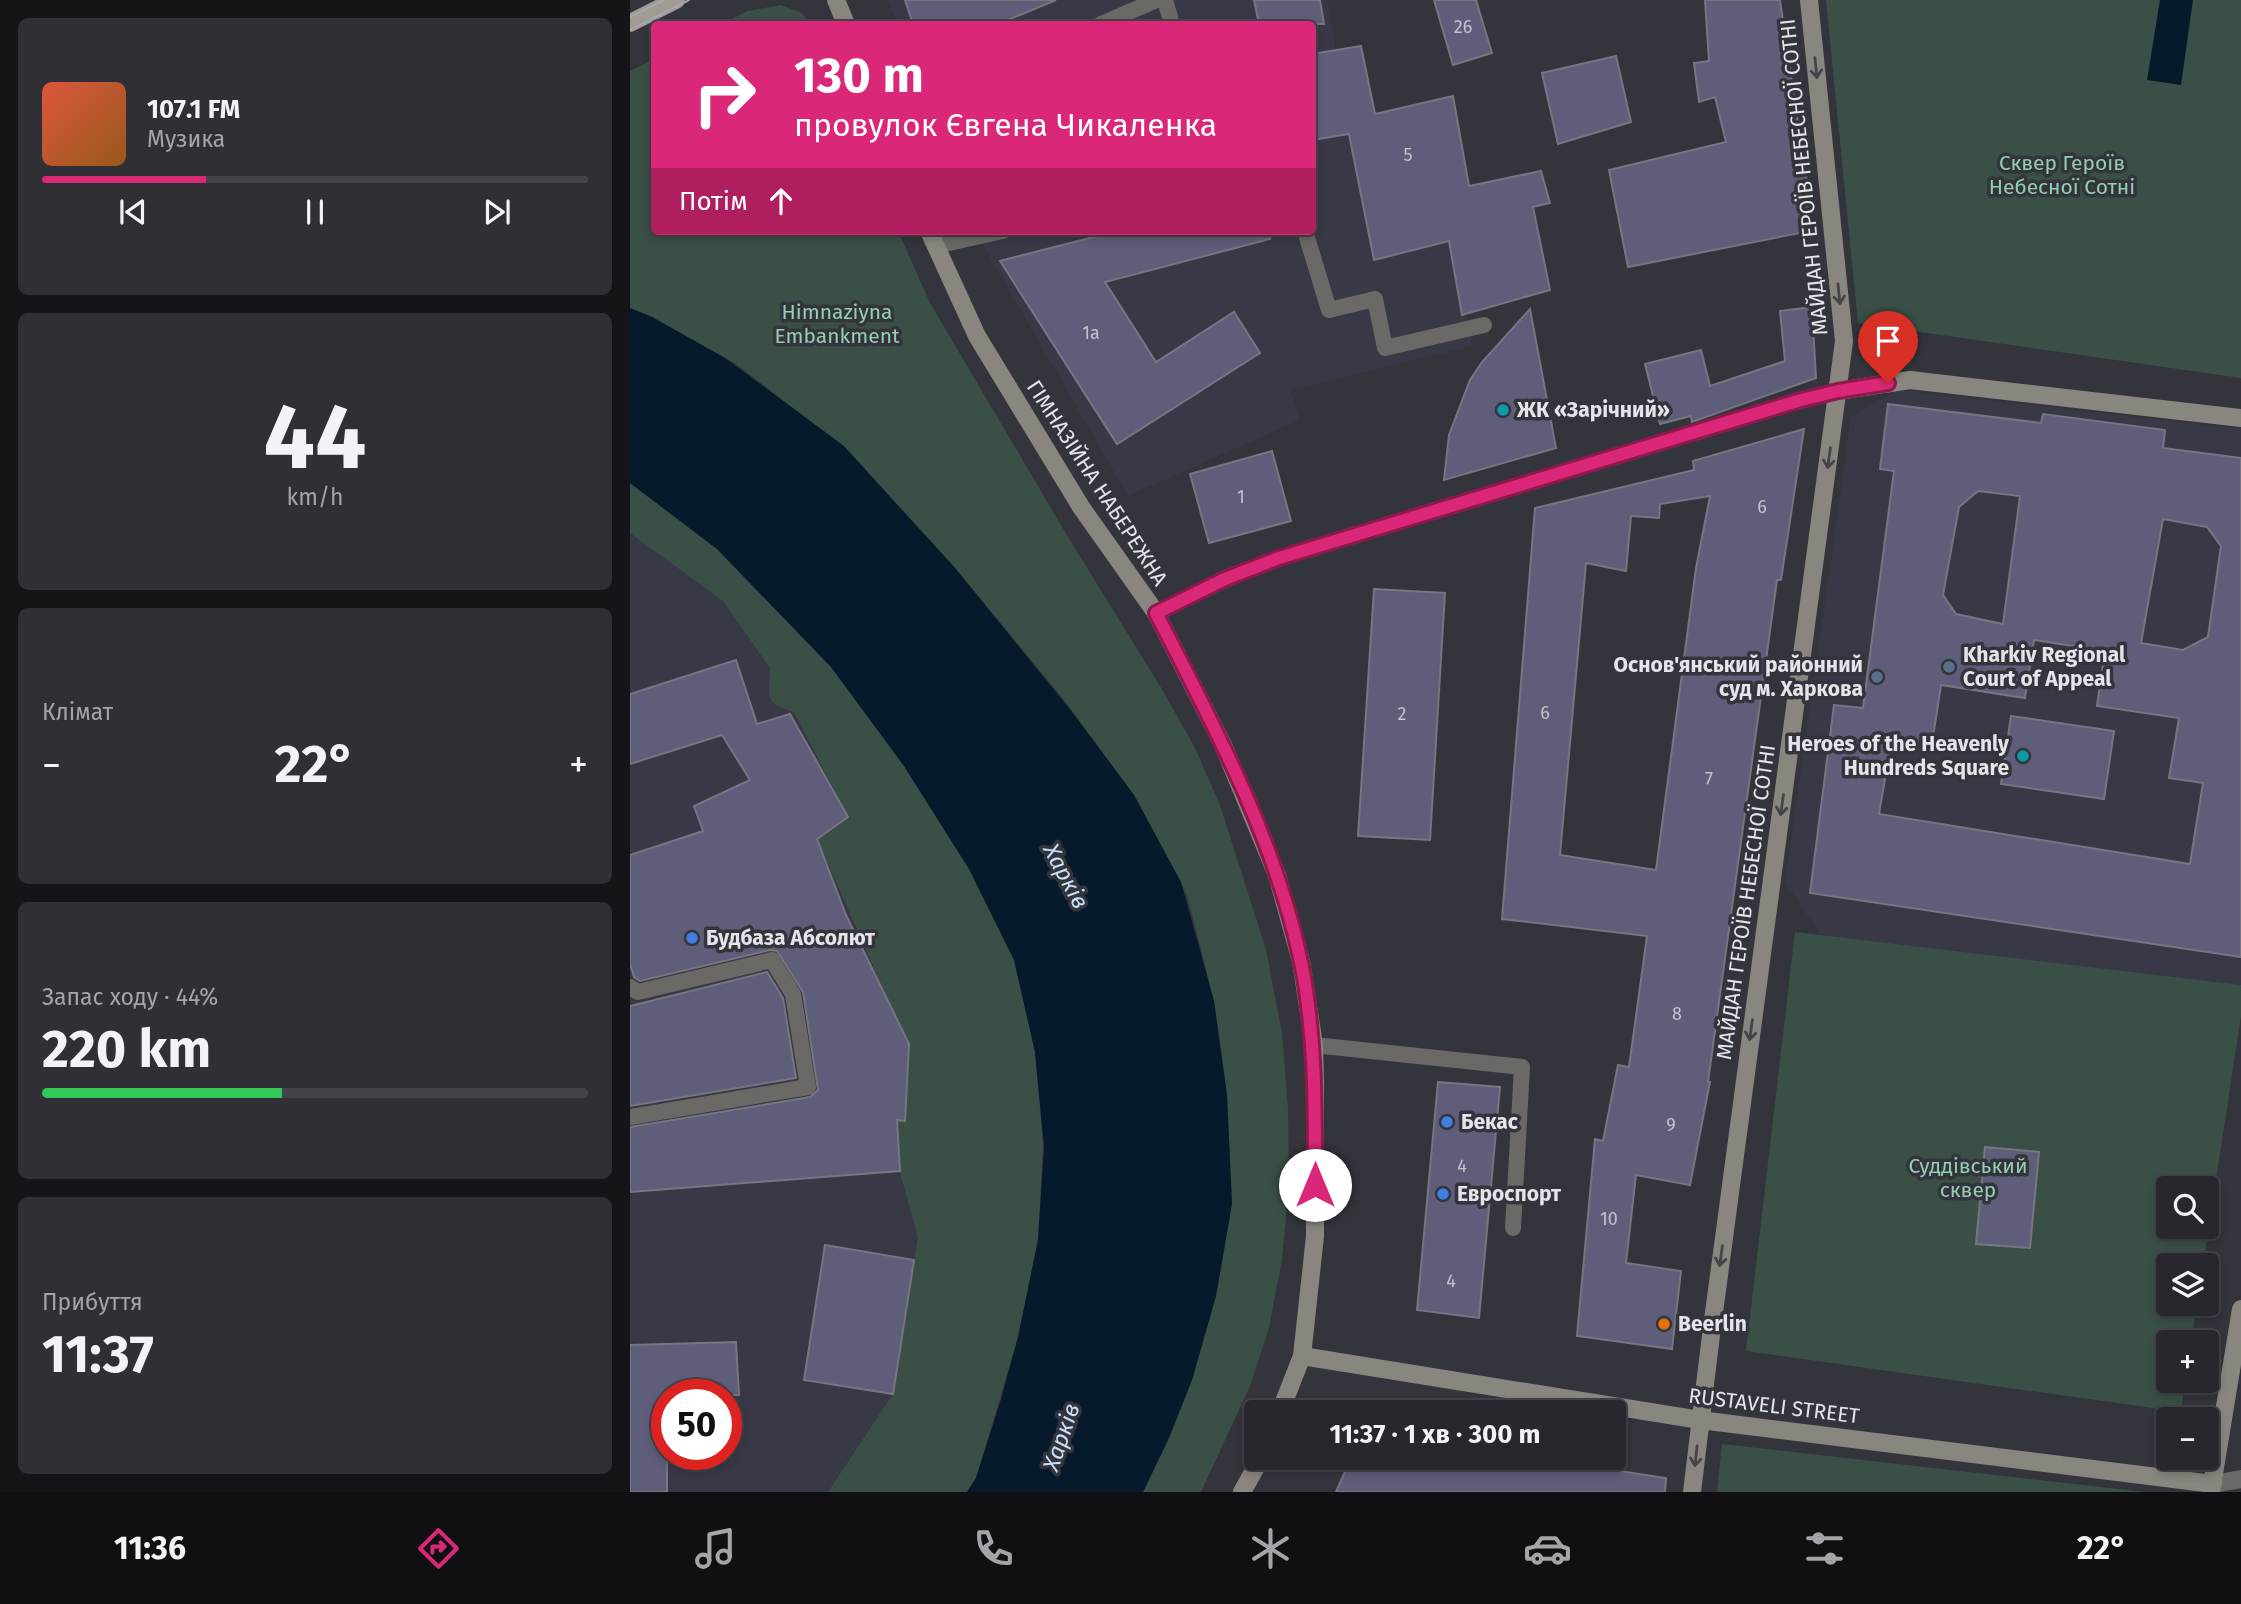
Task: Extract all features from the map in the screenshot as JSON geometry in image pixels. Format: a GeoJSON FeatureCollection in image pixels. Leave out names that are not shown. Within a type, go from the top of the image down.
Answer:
{"type":"FeatureCollection","features":[{"type":"Feature","properties":{"kind":"main road"},"geometry":{"type":"LineString","coordinates":[[630,23],[676,0]]}},
{"type":"Feature","properties":{"kind":"main road"},"geometry":{"type":"LineString","coordinates":[[836,0],[845,21]]}},
{"type":"Feature","properties":{"kind":"main road","name":"МАЙДАН ГЕРОЇВ НЕБЕСНОЇ СОТНІ"},"geometry":{"type":"LineString","coordinates":[[1692,1492],[1844,341],[1809,0]]}},
{"type":"Feature","properties":{"kind":"main road","name":"ГІМНАЗІЙНА НАБЕРЕЖНА"},"geometry":{"type":"LineString","coordinates":[[932,239],[977,336],[1081,507],[1156,613],[1223,745],[1277,875],[1301,961],[1314,1045],[1315,1237],[1302,1356],[1285,1400]]}},
{"type":"Feature","properties":{"kind":"main road"},"geometry":{"type":"LineString","coordinates":[[1838,391],[1910,380],[2241,418]]}},
{"type":"Feature","properties":{"kind":"main road"},"geometry":{"type":"LineString","coordinates":[[2212,1488],[2241,1309]]}},
{"type":"Feature","properties":{"kind":"main road","name":"RUSTAVELI STREET"},"geometry":{"type":"LineString","coordinates":[[1302,1356],[1700,1420],[2212,1488]]}},
{"type":"Feature","properties":{"kind":"main road"},"geometry":{"type":"LineString","coordinates":[[1242,1492],[1254,1470]]}},
{"type":"Feature","properties":{"kind":"street","name":"RUSTAVELI STREET"},"geometry":{"type":"LineString","coordinates":[[2212,1488],[2241,1479]]}},
{"type":"Feature","properties":{"kind":"lane"},"geometry":{"type":"LineString","coordinates":[[1108,21],[1157,0]]}},
{"type":"Feature","properties":{"kind":"lane"},"geometry":{"type":"LineString","coordinates":[[1165,0],[1171,21]]}},
{"type":"Feature","properties":{"kind":"lane"},"geometry":{"type":"LineString","coordinates":[[932,239],[968,235]]}},
{"type":"Feature","properties":{"kind":"lane"},"geometry":{"type":"LineString","coordinates":[[1306,235],[1329,310],[1376,299],[1385,348],[1484,325]]}},
{"type":"Feature","properties":{"kind":"lane"},"geometry":{"type":"LineString","coordinates":[[1156,613],[1225,579],[1279,558],[1838,391]]}},
{"type":"Feature","properties":{"kind":"lane"},"geometry":{"type":"LineString","coordinates":[[630,987],[638,992],[772,960],[793,993],[808,1087],[630,1117]]}},
{"type":"Feature","properties":{"kind":"lane"},"geometry":{"type":"LineString","coordinates":[[1314,1045],[1522,1067],[1513,1228]]}},
{"type":"Feature","properties":{"kind":"shaded area"},"geometry":{"type":"Polygon","coordinates":[[[888,0],[1328,0],[1349,134],[1374,260],[1449,241],[1473,346],[1290,390],[1300,420],[1128,496],[977,235],[1316,235],[1316,21],[896,21],[888,0]]]}},
{"type":"Feature","properties":{"kind":"shaded area"},"geometry":{"type":"Polygon","coordinates":[[[1897,390],[2241,429],[2241,1019],[1837,959],[1785,882],[1851,417],[1897,390]]]}},
{"type":"Feature","properties":{"kind":"shaded area"},"geometry":{"type":"Polygon","coordinates":[[[630,483],[717,549],[1035,1052],[1044,1147],[1038,1240],[1018,1337],[1001,1399],[976,1478],[967,1492],[630,1492],[630,483]]]}},
{"type":"Feature","properties":{"kind":"green space","name":"Сквер Героїв Небесної Сотні"},"geometry":{"type":"Polygon","coordinates":[[[1826,0],[2241,0],[2241,378],[1858,323],[1826,0]]]}},
{"type":"Feature","properties":{"kind":"green space"},"geometry":{"type":"Polygon","coordinates":[[[780,5],[800,12],[809,21],[728,21],[748,11],[780,5]]]}},
{"type":"Feature","properties":{"kind":"green space","name":"Himnaziyna Embankment"},"geometry":{"type":"Polygon","coordinates":[[[651,60],[651,235],[900,235],[930,303],[1068,537],[1163,691],[1195,748],[1220,805],[1266,950],[1282,1033],[1288,1109],[1289,1186],[1282,1259],[1269,1328],[1250,1386],[1201,1492],[1143,1492],[1169,1438],[1192,1380],[1216,1296],[1232,1204],[1227,1095],[1214,1001],[1187,895],[1134,795],[1065,701],[952,564],[841,445],[736,364],[652,317],[630,308],[630,71],[651,60]]]}},
{"type":"Feature","properties":{"kind":"green space"},"geometry":{"type":"Polygon","coordinates":[[[630,483],[717,549],[831,667],[904,766],[969,869],[1014,960],[1035,1052],[1043,1144],[1038,1240],[1018,1337],[976,1478],[967,1492],[828,1492],[893,1394],[918,1237],[885,1119],[905,1121],[909,1047],[817,839],[848,817],[794,712],[772,702],[769,692],[770,668],[723,601],[630,533],[630,483]]]}},
{"type":"Feature","properties":{"kind":"green space","name":"Суддівський сквер"},"geometry":{"type":"Polygon","coordinates":[[[1795,932],[2241,985],[2241,1016],[2217,1176],[2156,1176],[2156,1239],[2207,1239],[2205,1253],[2156,1253],[2156,1316],[2195,1316],[2193,1330],[2156,1330],[2156,1393],[2183,1393],[2182,1407],[2156,1408],[1746,1351],[1795,932]]]}},
{"type":"Feature","properties":{"kind":"green space"},"geometry":{"type":"Polygon","coordinates":[[[1722,1444],[2145,1492],[1717,1492],[1722,1444]]]}},
{"type":"Feature","properties":{"kind":"water"},"geometry":{"type":"Polygon","coordinates":[[[2160,0],[2193,0],[2181,85],[2147,80],[2160,0]]]}},
{"type":"Feature","properties":{"kind":"water","name":"Харків"},"geometry":{"type":"Polygon","coordinates":[[[630,308],[652,317],[725,358],[844,446],[955,568],[1072,712],[1134,795],[1181,882],[1214,1001],[1227,1095],[1232,1204],[1216,1296],[1192,1380],[1169,1438],[1143,1492],[967,1492],[976,1478],[1001,1399],[1018,1337],[1038,1240],[1044,1147],[1035,1052],[1014,960],[969,869],[904,766],[831,667],[717,549],[630,483],[630,308]]]}},
{"type":"Feature","properties":{"kind":"building"},"geometry":{"type":"Polygon","coordinates":[[[905,0],[1056,0],[1005,21],[912,21],[905,0]]]}},
{"type":"Feature","properties":{"kind":"building"},"geometry":{"type":"Polygon","coordinates":[[[1254,0],[1320,0],[1324,24],[1316,24],[1316,21],[1258,21],[1254,0]]]}},
{"type":"Feature","properties":{"kind":"building"},"geometry":{"type":"Polygon","coordinates":[[[1434,0],[1476,0],[1492,53],[1453,65],[1434,0]]]}},
{"type":"Feature","properties":{"kind":"building"},"geometry":{"type":"Polygon","coordinates":[[[1705,0],[1780,0],[1805,157],[1810,231],[1628,267],[1609,170],[1726,142],[1715,97],[1699,102],[1694,63],[1709,61],[1705,0]]]}},
{"type":"Feature","properties":{"kind":"building"},"geometry":{"type":"Polygon","coordinates":[[[1361,46],[1375,114],[1453,96],[1469,186],[1541,171],[1550,203],[1533,207],[1550,290],[1462,315],[1449,241],[1374,260],[1349,134],[1316,139],[1316,53],[1361,46]]]}},
{"type":"Feature","properties":{"kind":"building"},"geometry":{"type":"Polygon","coordinates":[[[1616,56],[1631,122],[1558,144],[1542,73],[1616,56]]]}},
{"type":"Feature","properties":{"kind":"building"},"geometry":{"type":"Polygon","coordinates":[[[1101,235],[1270,235],[1270,239],[1105,282],[1156,362],[1234,312],[1260,353],[1117,444],[1000,261],[1101,235]]]}},
{"type":"Feature","properties":{"kind":"building"},"geometry":{"type":"Polygon","coordinates":[[[1812,307],[1816,378],[1692,422],[1691,416],[1660,424],[1645,364],[1701,350],[1710,386],[1785,361],[1780,311],[1812,307]]]}},
{"type":"Feature","properties":{"kind":"building","name":"ЖК «Зарічний»"},"geometry":{"type":"Polygon","coordinates":[[[1530,309],[1556,448],[1444,480],[1449,435],[1470,380],[1482,362],[1530,309]]]}},
{"type":"Feature","properties":{"kind":"building","name":"Kharkiv Regional Court of Appeal"},"geometry":{"type":"Polygon","coordinates":[[[1888,404],[2041,423],[2043,414],[2165,430],[2163,448],[2241,458],[2241,957],[1810,893],[1834,705],[1863,708],[1894,471],[1880,469],[1888,404]],[[1978,491],[1959,507],[1943,595],[1956,614],[2003,624],[2020,496],[1978,491]],[[2163,519],[2141,643],[2183,650],[2208,637],[2221,546],[2207,527],[2163,519]],[[2034,640],[2025,698],[1941,685],[1931,750],[1891,744],[1879,814],[2190,864],[2203,783],[2169,778],[2179,718],[2097,706],[2105,651],[2034,640]]]}},
{"type":"Feature","properties":{"kind":"building"},"geometry":{"type":"Polygon","coordinates":[[[1804,429],[1781,580],[1777,580],[1710,1082],[1690,1185],[1636,1175],[1626,1263],[1681,1271],[1672,1349],[1577,1336],[1595,1139],[1603,1141],[1618,1065],[1629,1067],[1647,936],[1502,919],[1535,508],[1694,470],[1693,461],[1804,429]],[[1710,496],[1660,504],[1659,518],[1631,516],[1626,571],[1586,563],[1560,855],[1656,870],[1696,568],[1710,496]]]}},
{"type":"Feature","properties":{"kind":"building"},"geometry":{"type":"Polygon","coordinates":[[[1272,451],[1291,521],[1209,543],[1190,474],[1272,451]]]}},
{"type":"Feature","properties":{"kind":"building"},"geometry":{"type":"Polygon","coordinates":[[[1374,589],[1445,593],[1430,840],[1358,836],[1374,589]]]}},
{"type":"Feature","properties":{"kind":"building"},"geometry":{"type":"Polygon","coordinates":[[[736,660],[757,724],[790,714],[848,817],[817,839],[846,915],[909,1044],[905,1121],[897,1120],[900,1171],[630,1192],[630,1127],[810,1097],[818,1090],[803,992],[777,951],[770,950],[640,981],[634,977],[630,964],[630,855],[703,831],[694,806],[750,780],[722,735],[630,764],[630,694],[736,660]]]}},
{"type":"Feature","properties":{"kind":"building"},"geometry":{"type":"Polygon","coordinates":[[[2011,716],[2114,731],[2104,799],[2001,784],[2011,716]]]}},
{"type":"Feature","properties":{"kind":"building"},"geometry":{"type":"Polygon","coordinates":[[[767,972],[783,998],[796,1078],[630,1106],[630,1006],[767,972]]]}},
{"type":"Feature","properties":{"kind":"building"},"geometry":{"type":"Polygon","coordinates":[[[1438,1082],[1500,1087],[1479,1318],[1417,1310],[1438,1082]]]}},
{"type":"Feature","properties":{"kind":"building"},"geometry":{"type":"Polygon","coordinates":[[[1985,1147],[2039,1152],[2030,1248],[1976,1244],[1985,1147]]]}},
{"type":"Feature","properties":{"kind":"building"},"geometry":{"type":"Polygon","coordinates":[[[825,1245],[914,1260],[893,1394],[804,1380],[825,1245]]]}},
{"type":"Feature","properties":{"kind":"building"},"geometry":{"type":"Polygon","coordinates":[[[736,1342],[738,1379],[651,1379],[651,1470],[667,1470],[667,1492],[630,1492],[630,1345],[736,1342]]]}},
{"type":"Feature","properties":{"kind":"building"},"geometry":{"type":"Polygon","coordinates":[[[1346,1470],[1614,1470],[1666,1478],[1665,1492],[1336,1492],[1346,1470]]]}},
{"type":"Feature","properties":{"kind":"tram line"},"geometry":{"type":"LineString","coordinates":[[630,17],[664,0]]}},
{"type":"Feature","properties":{"kind":"tram line"},"geometry":{"type":"LineString","coordinates":[[630,30],[689,0]]}},
{"type":"Feature","properties":{"kind":"place","name":"ЖК «Зарічний»"},"geometry":{"type":"Point","coordinates":[1503,410]}},
{"type":"Feature","properties":{"kind":"place","name":"Kharkiv Regional Court of Appeal"},"geometry":{"type":"Point","coordinates":[1949,667]}},
{"type":"Feature","properties":{"kind":"place","name":"Основ'янський районний суд м. Харкова"},"geometry":{"type":"Point","coordinates":[1877,677]}},
{"type":"Feature","properties":{"kind":"place","name":"Heroes of the Heavenly Hundreds Square"},"geometry":{"type":"Point","coordinates":[2023,756]}},
{"type":"Feature","properties":{"kind":"place","name":"Будбаза Абсолют"},"geometry":{"type":"Point","coordinates":[692,938]}},
{"type":"Feature","properties":{"kind":"place","name":"Бекас"},"geometry":{"type":"Point","coordinates":[1447,1122]}},
{"type":"Feature","properties":{"kind":"place","name":"Евроспорт"},"geometry":{"type":"Point","coordinates":[1443,1194]}},
{"type":"Feature","properties":{"kind":"place","name":"Beеrlin"},"geometry":{"type":"Point","coordinates":[1664,1324]}},
{"type":"Feature","properties":{"kind":"route"},"geometry":{"type":"LineString","coordinates":[[1315,1185],[1314,1045],[1301,961],[1277,875],[1223,745],[1156,613],[1225,579],[1279,558],[1801,400],[1888,383]]}}]}
